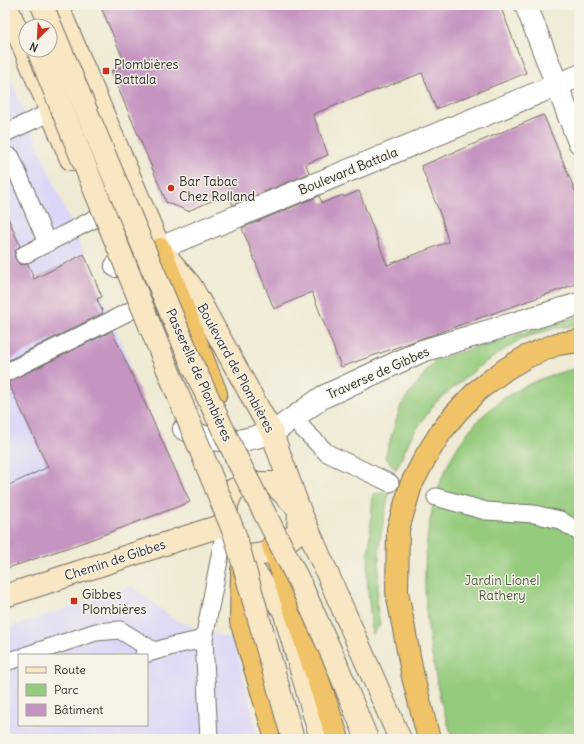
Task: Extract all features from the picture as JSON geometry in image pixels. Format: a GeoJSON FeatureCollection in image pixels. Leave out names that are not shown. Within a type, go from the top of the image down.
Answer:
{"type":"FeatureCollection","features":[{"type":"Feature","properties":{"kind":"highway"},"geometry":{"type":"LineString","coordinates":[[160,249],[251,483],[338,739]]}},
{"type":"Feature","properties":{"kind":"highway"},"geometry":{"type":"LineString","coordinates":[[429,739],[413,678],[397,592],[398,529],[411,485],[426,456],[441,432],[456,413],[478,390],[506,369],[526,357],[557,344],[579,340]]}},
{"type":"Feature","properties":{"kind":"highway"},"geometry":{"type":"LineString","coordinates":[[243,557],[242,621],[276,739]]}},
{"type":"Feature","properties":{"kind":"street"},"geometry":{"type":"LineString","coordinates":[[6,5],[184,429],[226,524],[243,557],[284,611],[321,739]]}},
{"type":"Feature","properties":{"kind":"street"},"geometry":{"type":"LineString","coordinates":[[20,5],[25,18]]}},
{"type":"Feature","properties":{"kind":"street","name":"Passerelle de Plombières"},"geometry":{"type":"LineString","coordinates":[[42,5],[193,366],[300,583],[336,663],[367,739]]}},
{"type":"Feature","properties":{"kind":"street","name":"Boulevard de Plombières"},"geometry":{"type":"LineString","coordinates":[[57,5],[160,249],[191,286],[272,433],[299,509],[400,739]]}},
{"type":"Feature","properties":{"kind":"street"},"geometry":{"type":"LineString","coordinates":[[526,5],[579,142]]}},
{"type":"Feature","properties":{"kind":"street","name":"Passerelle de Plombières"},"geometry":{"type":"LineString","coordinates":[[41,58],[235,535],[292,739]]}},
{"type":"Feature","properties":{"kind":"street","name":"Boulevard Battala"},"geometry":{"type":"LineString","coordinates":[[116,266],[579,76]]}},
{"type":"Feature","properties":{"kind":"street","name":"Traverse de Gibbes"},"geometry":{"type":"LineString","coordinates":[[184,429],[207,438],[235,442],[272,433],[323,397],[422,351],[579,304]]}},
{"type":"Feature","properties":{"kind":"street"},"geometry":{"type":"LineString","coordinates":[[226,524],[227,504],[232,490],[251,483],[273,483],[299,509],[298,532],[275,552],[243,557]]}},
{"type":"Feature","properties":{"kind":"street","name":"Chemin de Gibbes"},"geometry":{"type":"LineString","coordinates":[[5,596],[226,524]]}},
{"type":"Feature","properties":{"kind":"lane"},"geometry":{"type":"LineString","coordinates":[[5,133],[51,112]]}},
{"type":"Feature","properties":{"kind":"lane"},"geometry":{"type":"LineString","coordinates":[[5,155],[11,157],[47,243]]}},
{"type":"Feature","properties":{"kind":"lane"},"geometry":{"type":"LineString","coordinates":[[24,255],[96,218]]}},
{"type":"Feature","properties":{"kind":"lane"},"geometry":{"type":"LineString","coordinates":[[5,373],[134,309]]}},
{"type":"Feature","properties":{"kind":"lane"},"geometry":{"type":"LineString","coordinates":[[292,418],[327,453],[390,483]]}},
{"type":"Feature","properties":{"kind":"lane"},"geometry":{"type":"LineString","coordinates":[[436,497],[486,511],[534,514],[560,520],[579,532]]}},
{"type":"Feature","properties":{"kind":"lane"},"geometry":{"type":"LineString","coordinates":[[209,739],[204,640],[226,524]]}},
{"type":"Feature","properties":{"kind":"lane"},"geometry":{"type":"LineString","coordinates":[[30,654],[96,632],[120,630],[147,653],[204,640]]}},
{"type":"Feature","properties":{"kind":"lane"},"geometry":{"type":"LineString","coordinates":[[5,662],[18,658]]}},
{"type":"Feature","properties":{"kind":"shaded area"},"geometry":{"type":"Polygon","coordinates":[[[5,67],[131,365],[128,366],[190,502],[98,537],[5,569],[5,67]]]}},
{"type":"Feature","properties":{"kind":"shaded area"},"geometry":{"type":"Polygon","coordinates":[[[132,586],[176,621],[234,640],[259,739],[5,739],[5,629],[132,586]]]}},
{"type":"Feature","properties":{"kind":"green space"},"geometry":{"type":"Polygon","coordinates":[[[579,316],[579,325],[558,328],[522,338],[480,366],[435,403],[411,437],[396,470],[385,457],[401,405],[435,360],[579,316]]]}},
{"type":"Feature","properties":{"kind":"green space","name":"Jardin Lionel Rathery"},"geometry":{"type":"Polygon","coordinates":[[[579,368],[579,739],[453,739],[438,692],[426,612],[425,565],[430,520],[442,478],[462,440],[491,408],[530,384],[579,368]]]}},
{"type":"Feature","properties":{"kind":"green space"},"geometry":{"type":"Polygon","coordinates":[[[389,492],[380,540],[377,606],[380,626],[372,634],[367,577],[373,494],[389,492]]]}},
{"type":"Feature","properties":{"kind":"building"},"geometry":{"type":"Polygon","coordinates":[[[100,5],[500,5],[526,73],[436,109],[422,73],[313,114],[328,155],[306,164],[309,173],[233,205],[228,194],[188,211],[166,202],[111,71],[126,65],[100,5]]]}},
{"type":"Feature","properties":{"kind":"building"},"geometry":{"type":"Polygon","coordinates":[[[543,115],[579,200],[579,283],[341,367],[312,292],[274,309],[242,228],[319,196],[322,203],[359,191],[387,265],[448,242],[442,219],[421,166],[543,115]]]}},
{"type":"Feature","properties":{"kind":"building"},"geometry":{"type":"Polygon","coordinates":[[[5,211],[20,246],[15,250],[15,259],[19,264],[28,264],[34,279],[84,254],[102,297],[97,299],[103,313],[5,362],[5,211]]]}},
{"type":"Feature","properties":{"kind":"building"},"geometry":{"type":"Polygon","coordinates":[[[112,331],[190,502],[87,541],[5,569],[5,487],[48,467],[8,382],[112,331]]]}},
{"type":"Feature","properties":{"kind":"place","name":"Plombières Battala"},"geometry":{"type":"Point","coordinates":[106,71]}},
{"type":"Feature","properties":{"kind":"place","name":"Bar Tabac Chez Rolland"},"geometry":{"type":"Point","coordinates":[171,188]}},
{"type":"Feature","properties":{"kind":"place","name":"Gibbes Plombières"},"geometry":{"type":"Point","coordinates":[74,601]}}]}
